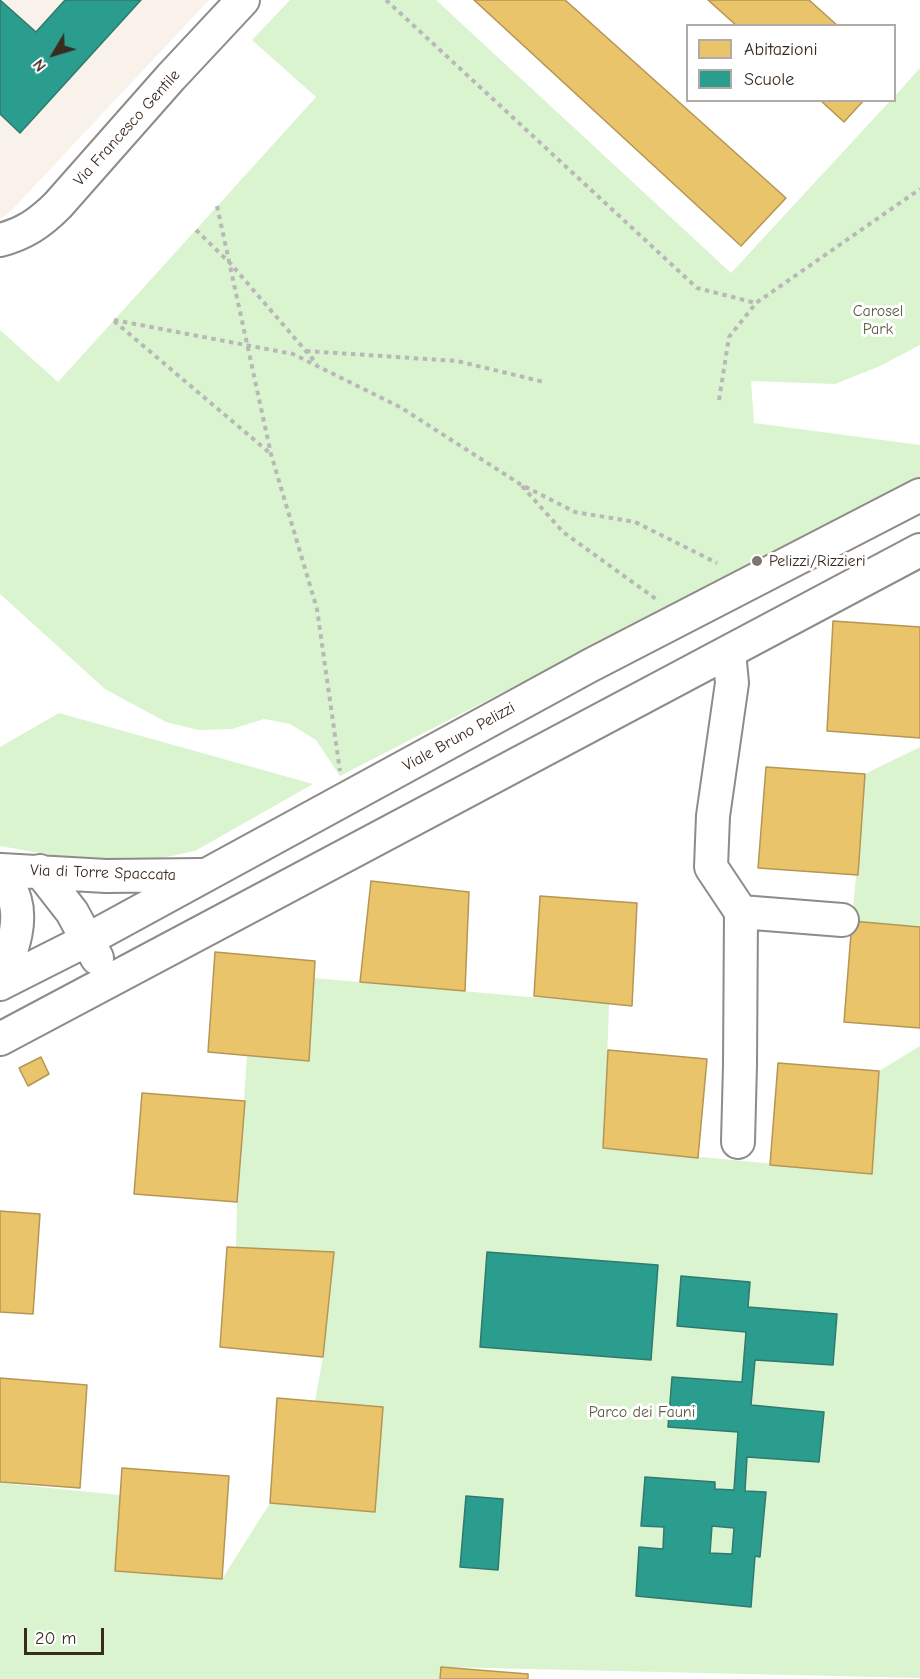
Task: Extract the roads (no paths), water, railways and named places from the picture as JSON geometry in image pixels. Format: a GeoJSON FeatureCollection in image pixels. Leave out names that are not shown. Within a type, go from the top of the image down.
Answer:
{"type":"FeatureCollection","features":[{"type":"Feature","properties":{"kind":"street","name":"Via Francesco Gentile"},"geometry":{"type":"LineString","coordinates":[[0,240],[22,234],[58,205],[171,77],[243,0]]}},
{"type":"Feature","properties":{"kind":"street","name":"Viale Bruno Pelizzi"},"geometry":{"type":"LineString","coordinates":[[0,984],[87,940],[591,665],[920,495]]}},
{"type":"Feature","properties":{"kind":"street"},"geometry":{"type":"LineString","coordinates":[[0,1039],[918,552]]}},
{"type":"Feature","properties":{"kind":"street"},"geometry":{"type":"LineString","coordinates":[[729,652],[732,683],[713,816],[711,867],[741,912],[738,1143]]}},
{"type":"Feature","properties":{"kind":"street","name":"Via di Torre Spaccata"},"geometry":{"type":"LineString","coordinates":[[0,870],[106,876],[205,875]]}},
{"type":"Feature","properties":{"kind":"street","name":"Via di Torre Spaccata"},"geometry":{"type":"LineString","coordinates":[[0,870],[29,887],[59,920],[87,940],[110,980]]}},
{"type":"Feature","properties":{"kind":"street","name":"Via di Torre Spaccata"},"geometry":{"type":"LineString","coordinates":[[0,870],[14,896],[17,916],[16,929],[0,984]]}},
{"type":"Feature","properties":{"kind":"street"},"geometry":{"type":"LineString","coordinates":[[40,872],[72,912],[87,940]]}},
{"type":"Feature","properties":{"kind":"street"},"geometry":{"type":"LineString","coordinates":[[741,912],[842,920]]}},
{"type":"Feature","properties":{"kind":"place","name":"Pelizzi/Rizzieri"},"geometry":{"type":"Point","coordinates":[757,561]}},
{"type":"Feature","properties":{"kind":"park label","name":"Carosel Park"},"geometry":{"type":"Point","coordinates":[878,320]}},
{"type":"Feature","properties":{"kind":"park label","name":"Parco dei Fauni"},"geometry":{"type":"Point","coordinates":[642,1412]}}]}
